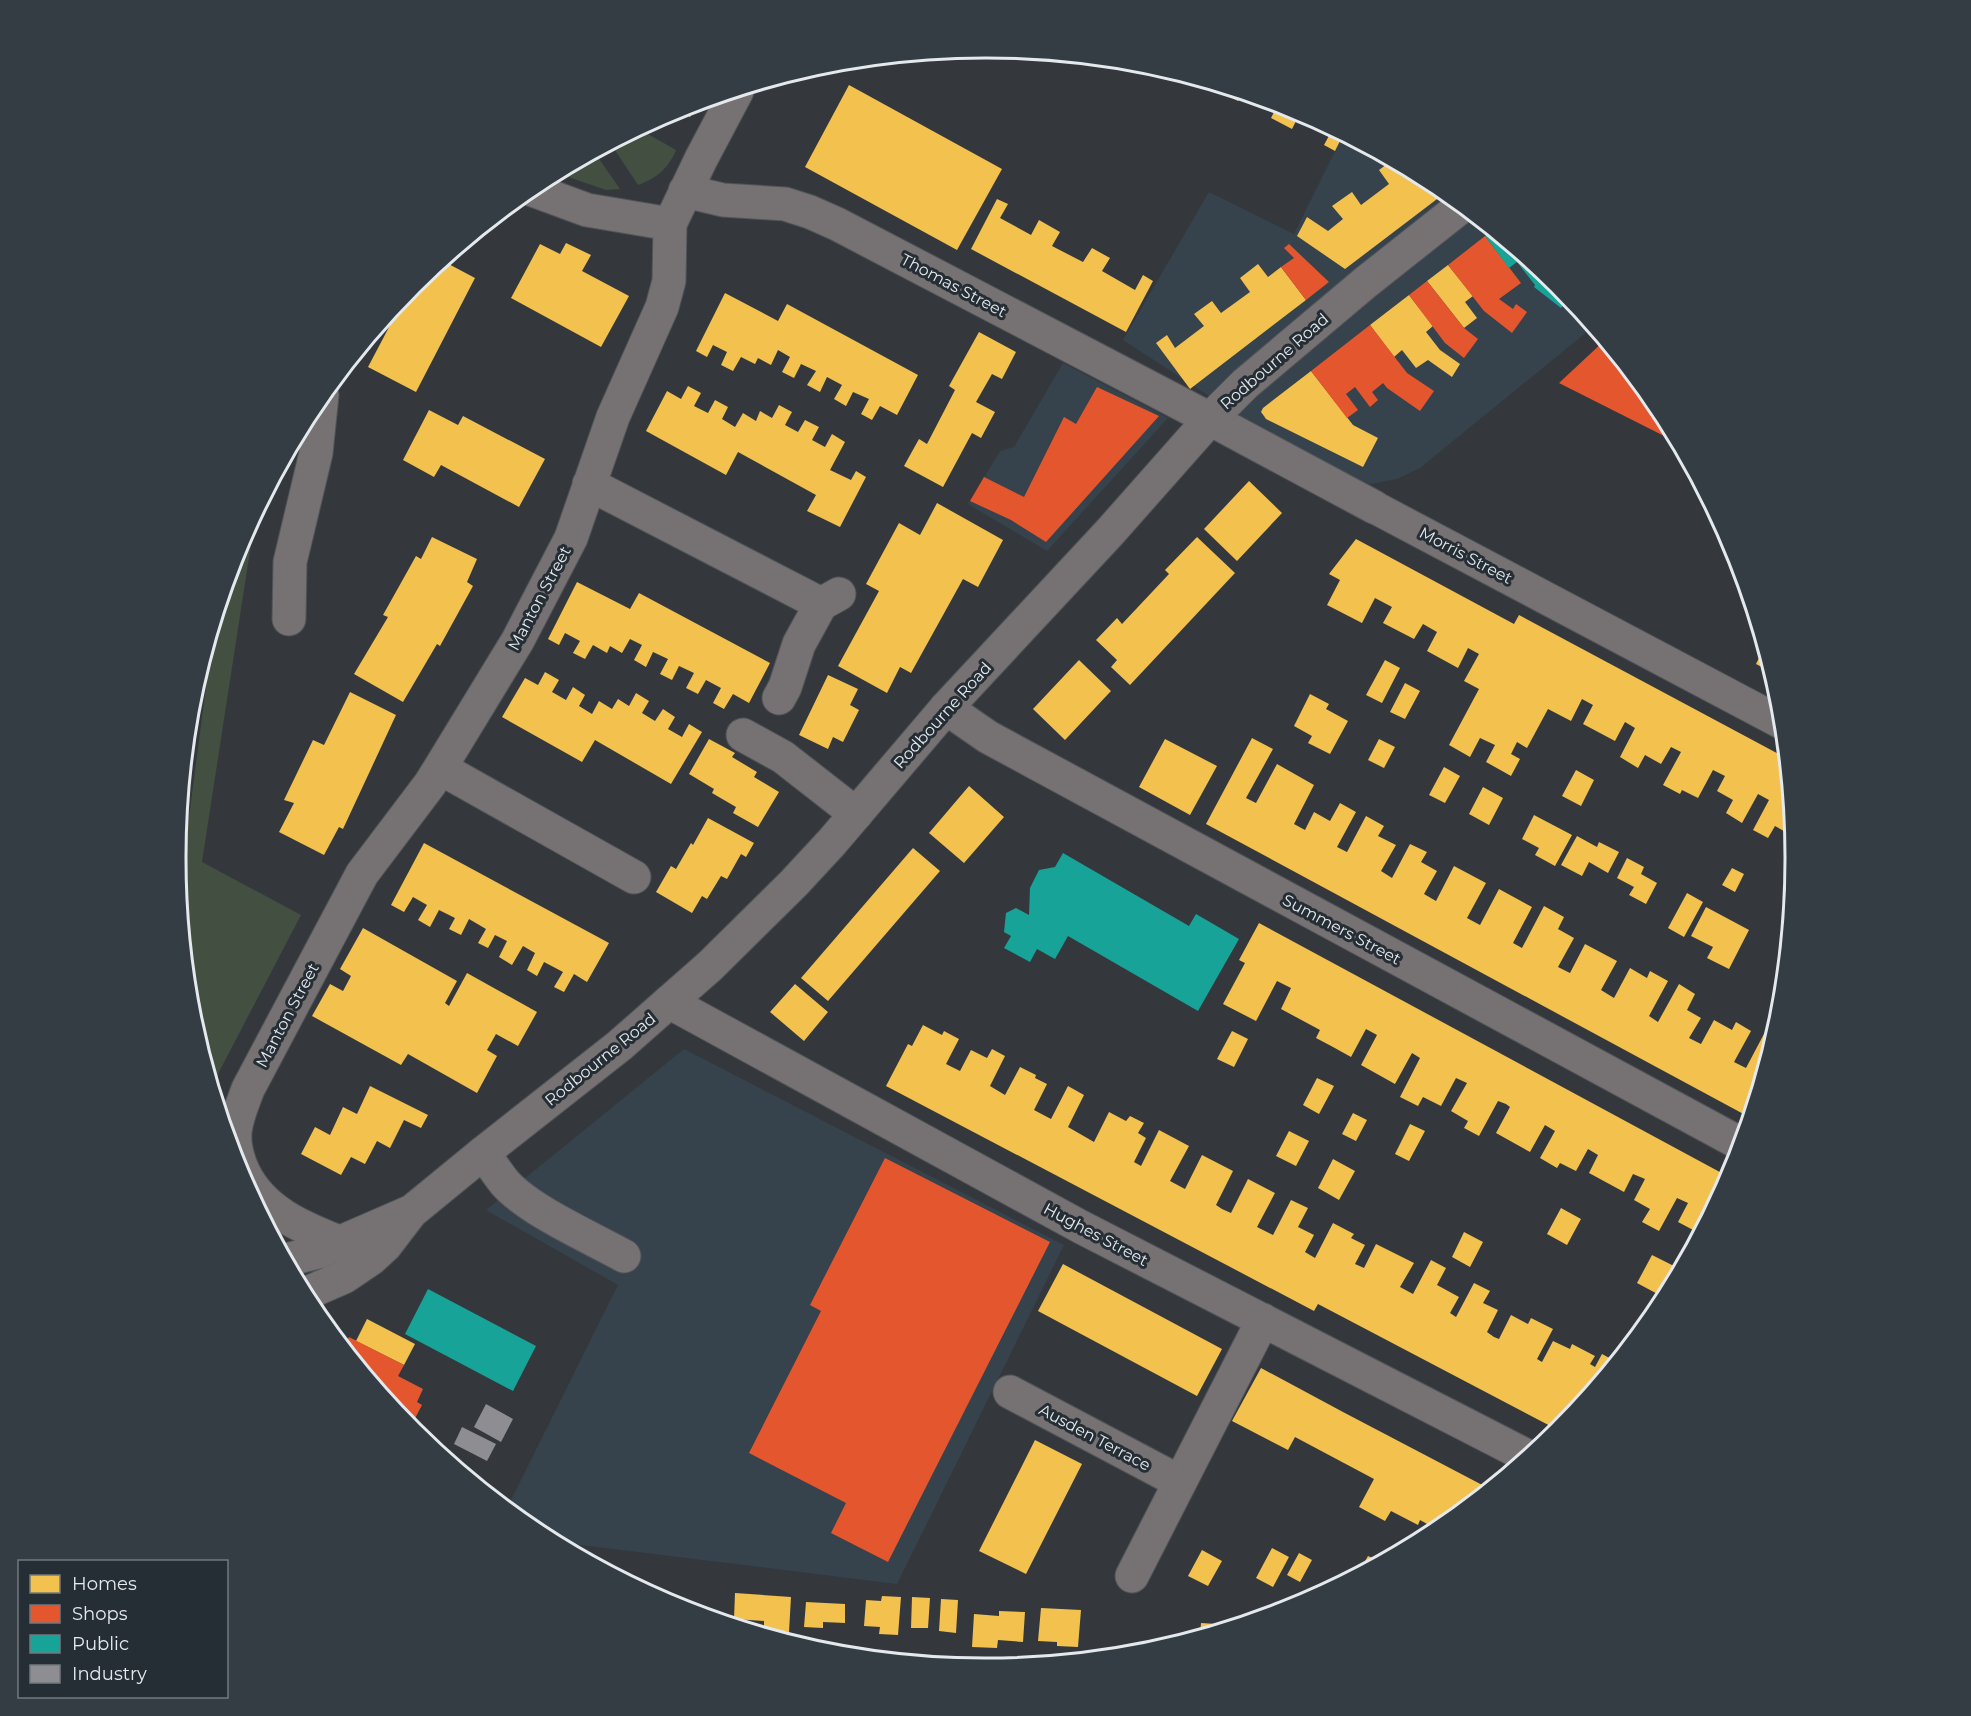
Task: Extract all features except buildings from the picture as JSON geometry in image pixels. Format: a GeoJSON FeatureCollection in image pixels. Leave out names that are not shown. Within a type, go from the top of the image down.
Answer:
{"type":"FeatureCollection","features":[{"type":"Feature","properties":{"kind":"street"},"geometry":{"type":"LineString","coordinates":[[541,193],[587,210],[670,224],[732,100]]}},
{"type":"Feature","properties":{"kind":"street","name":"Thomas Street"},"geometry":{"type":"LineString","coordinates":[[686,192],[723,200],[785,204],[810,212],[1210,419]]}},
{"type":"Feature","properties":{"kind":"street","name":"Rodbourne Road"},"geometry":{"type":"LineString","coordinates":[[314,1290],[344,1277],[372,1258],[385,1246],[411,1212],[619,1046],[710,966],[786,891],[856,814],[946,708],[1110,532],[1210,419],[1253,376],[1455,211]]}},
{"type":"Feature","properties":{"kind":"street","name":"Manton Street"},"geometry":{"type":"LineString","coordinates":[[235,1133],[237,1118],[248,1089],[363,874],[440,768],[518,640],[572,538],[614,417],[662,307],[669,281],[670,224]]}},
{"type":"Feature","properties":{"kind":"street"},"geometry":{"type":"LineString","coordinates":[[289,619],[290,562],[316,453],[320,416]]}},
{"type":"Feature","properties":{"kind":"street","name":"Morris Street"},"geometry":{"type":"LineString","coordinates":[[1210,419],[1374,507],[1725,687],[1772,717]]}},
{"type":"Feature","properties":{"kind":"street"},"geometry":{"type":"LineString","coordinates":[[589,484],[830,599],[799,644],[785,687],[779,698]]}},
{"type":"Feature","properties":{"kind":"street","name":"Summers Street"},"geometry":{"type":"LineString","coordinates":[[946,708],[987,737],[1733,1140]]}},
{"type":"Feature","properties":{"kind":"street"},"geometry":{"type":"LineString","coordinates":[[743,735],[783,757],[856,814]]}},
{"type":"Feature","properties":{"kind":"street"},"geometry":{"type":"LineString","coordinates":[[440,768],[634,877]]}},
{"type":"Feature","properties":{"kind":"street","name":"Hughes Street"},"geometry":{"type":"LineString","coordinates":[[669,1002],[1081,1227],[1520,1452]]}},
{"type":"Feature","properties":{"kind":"street"},"geometry":{"type":"LineString","coordinates":[[483,1153],[505,1183],[520,1196],[540,1210],[624,1256]]}},
{"type":"Feature","properties":{"kind":"street","name":"Manton Street"},"geometry":{"type":"LineString","coordinates":[[263,1201],[271,1208],[318,1234],[339,1242]]}},
{"type":"Feature","properties":{"kind":"street","name":"Rodbourne Road"},"geometry":{"type":"LineString","coordinates":[[293,1259],[306,1256],[411,1212]]}},
{"type":"Feature","properties":{"kind":"street"},"geometry":{"type":"LineString","coordinates":[[1132,1576],[1263,1320]]}},
{"type":"Feature","properties":{"kind":"street","name":"Ausden Terrace"},"geometry":{"type":"LineString","coordinates":[[1010,1392],[1180,1482]]}},
{"type":"Feature","properties":{"kind":"shaded area"},"geometry":{"type":"Polygon","coordinates":[[[1340,141],[1430,193],[1472,224],[1513,257],[1587,332],[1420,468],[1397,479],[1371,484],[1353,480],[1252,424],[1123,340],[1209,192],[1294,234],[1340,141]]]}},
{"type":"Feature","properties":{"kind":"shaded area"},"geometry":{"type":"Polygon","coordinates":[[[1063,363],[1168,418],[1047,551],[968,504],[1000,451],[1014,447],[1063,363]]]}},
{"type":"Feature","properties":{"kind":"shaded area"},"geometry":{"type":"Polygon","coordinates":[[[684,1049],[1064,1245],[897,1584],[577,1545],[541,1523],[511,1501],[618,1285],[486,1210],[684,1049]]]}},
{"type":"Feature","properties":{"kind":"green space"},"geometry":{"type":"Polygon","coordinates":[[[648,134],[676,150],[661,172],[638,185],[615,150],[648,134]]]}},
{"type":"Feature","properties":{"kind":"green space"},"geometry":{"type":"Polygon","coordinates":[[[599,159],[620,189],[606,190],[568,177],[599,159]]]}},
{"type":"Feature","properties":{"kind":"green space"},"geometry":{"type":"Polygon","coordinates":[[[251,542],[202,862],[301,915],[217,1079],[201,1014],[193,962],[188,910],[187,833],[208,674],[228,601],[251,542]]]}}]}
